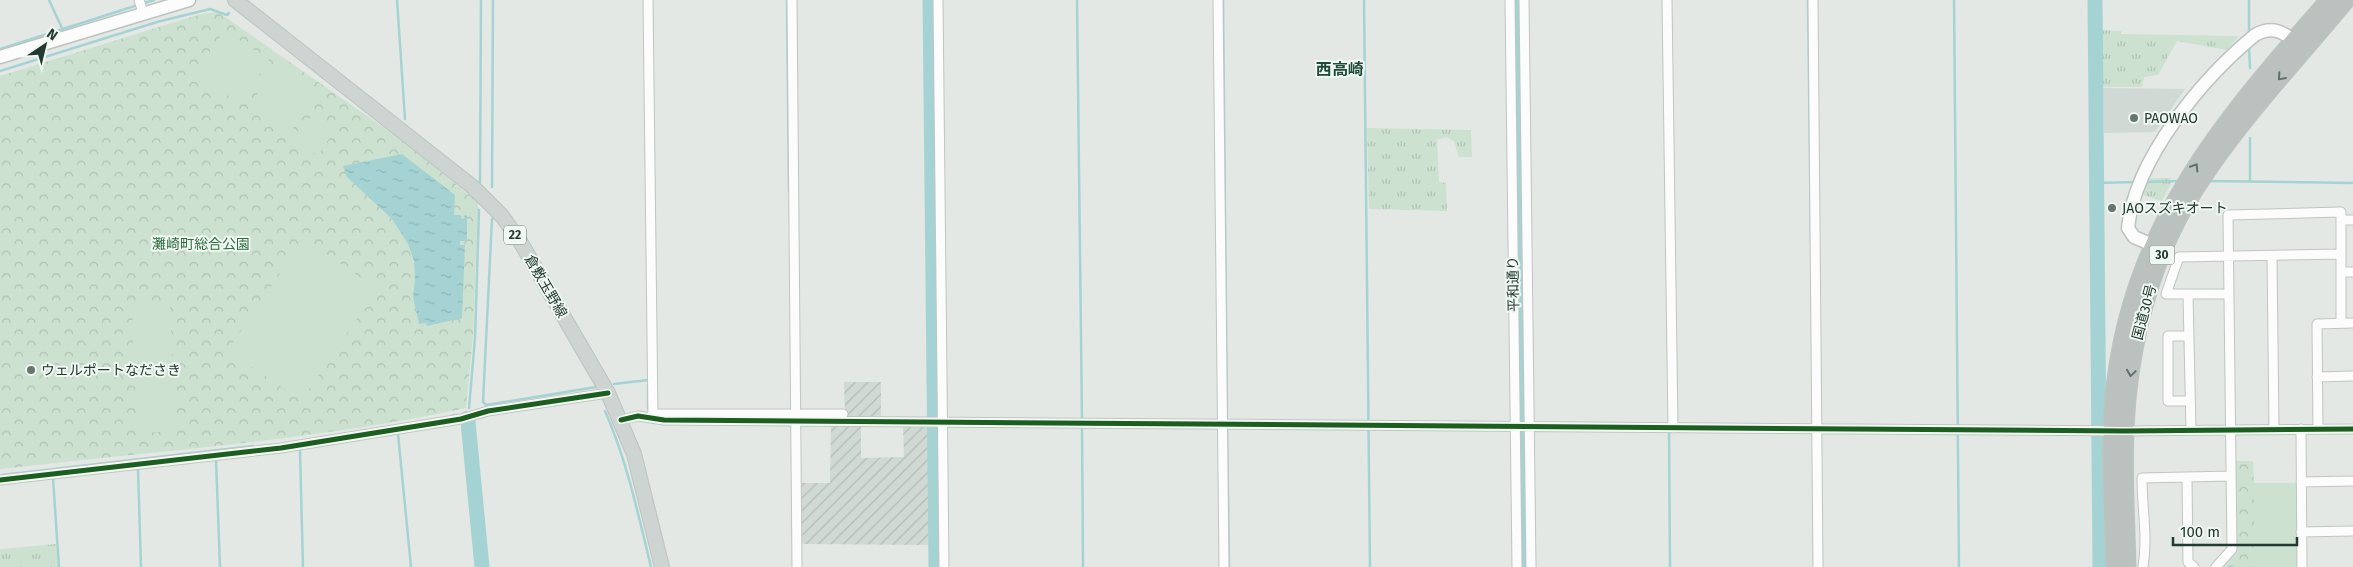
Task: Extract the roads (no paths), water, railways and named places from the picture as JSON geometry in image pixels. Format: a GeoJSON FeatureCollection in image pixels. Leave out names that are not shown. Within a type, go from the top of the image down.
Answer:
{"type":"FeatureCollection","features":[{"type":"Feature","properties":{"kind":"highway","name":"国道30号"},"geometry":{"type":"LineString","coordinates":[[2115,567],[2108,430],[2135,346],[2150,290],[2158,248],[2213,161],[2299,45],[2329,0]]}},
{"type":"Feature","properties":{"kind":"highway","name":"国道30号"},"geometry":{"type":"LineString","coordinates":[[2299,45],[2346,0]]}},
{"type":"Feature","properties":{"kind":"highway","name":"国道30号"},"geometry":{"type":"LineString","coordinates":[[2108,430],[2127,567]]}},
{"type":"Feature","properties":{"kind":"main road","name":"倉敷玉野線"},"geometry":{"type":"LineString","coordinates":[[236,0],[447,166],[492,205],[530,257],[608,392],[621,420],[639,471],[662,567]]}},
{"type":"Feature","properties":{"kind":"street"},"geometry":{"type":"LineString","coordinates":[[0,56],[141,5],[189,0]]}},
{"type":"Feature","properties":{"kind":"street"},"geometry":{"type":"LineString","coordinates":[[648,0],[653,416]]}},
{"type":"Feature","properties":{"kind":"street"},"geometry":{"type":"LineString","coordinates":[[792,0],[797,567]]}},
{"type":"Feature","properties":{"kind":"street"},"geometry":{"type":"LineString","coordinates":[[938,0],[937,422],[944,567]]}},
{"type":"Feature","properties":{"kind":"street"},"geometry":{"type":"LineString","coordinates":[[1218,0],[1226,425],[1224,567]]}},
{"type":"Feature","properties":{"kind":"street","name":"平和通り"},"geometry":{"type":"LineString","coordinates":[[1510,0],[1523,426],[1517,567]]}},
{"type":"Feature","properties":{"kind":"street"},"geometry":{"type":"LineString","coordinates":[[1524,0],[1523,426],[1531,567]]}},
{"type":"Feature","properties":{"kind":"street"},"geometry":{"type":"LineString","coordinates":[[1667,0],[1670,428]]}},
{"type":"Feature","properties":{"kind":"street"},"geometry":{"type":"LineString","coordinates":[[1813,0],[1814,428],[1818,567]]}},
{"type":"Feature","properties":{"kind":"street"},"geometry":{"type":"LineString","coordinates":[[2158,248],[2134,237],[2128,228],[2134,201],[2163,140],[2194,94],[2250,39],[2272,29],[2283,32],[2299,45]]}},
{"type":"Feature","properties":{"kind":"street"},"geometry":{"type":"LineString","coordinates":[[2216,567],[2232,549],[2228,216],[2341,212],[2341,323]]}},
{"type":"Feature","properties":{"kind":"street"},"geometry":{"type":"LineString","coordinates":[[2341,220],[2353,220]]}},
{"type":"Feature","properties":{"kind":"street"},"geometry":{"type":"LineString","coordinates":[[2229,294],[2166,294],[2179,257],[2341,254]]}},
{"type":"Feature","properties":{"kind":"street"},"geometry":{"type":"LineString","coordinates":[[2272,256],[2274,430]]}},
{"type":"Feature","properties":{"kind":"street"},"geometry":{"type":"LineString","coordinates":[[2342,272],[2353,272]]}},
{"type":"Feature","properties":{"kind":"street"},"geometry":{"type":"LineString","coordinates":[[2188,295],[2191,430]]}},
{"type":"Feature","properties":{"kind":"street"},"geometry":{"type":"LineString","coordinates":[[2318,429],[2317,324],[2353,323]]}},
{"type":"Feature","properties":{"kind":"street"},"geometry":{"type":"LineString","coordinates":[[2188,336],[2168,336],[2168,401],[2190,401]]}},
{"type":"Feature","properties":{"kind":"street"},"geometry":{"type":"LineString","coordinates":[[2317,377],[2353,376]]}},
{"type":"Feature","properties":{"kind":"street"},"geometry":{"type":"LineString","coordinates":[[0,480],[281,448],[461,419],[486,411],[608,392]]}},
{"type":"Feature","properties":{"kind":"street"},"geometry":{"type":"LineString","coordinates":[[829,417],[843,414]]}},
{"type":"Feature","properties":{"kind":"street"},"geometry":{"type":"LineString","coordinates":[[621,420],[638,416],[796,416],[937,422],[1082,424],[1957,430],[2353,429]]}},
{"type":"Feature","properties":{"kind":"street"},"geometry":{"type":"LineString","coordinates":[[2302,429],[2302,567]]}},
{"type":"Feature","properties":{"kind":"street"},"geometry":{"type":"LineString","coordinates":[[2143,567],[2146,533],[2142,478],[2231,476]]}},
{"type":"Feature","properties":{"kind":"street"},"geometry":{"type":"LineString","coordinates":[[2187,477],[2188,562],[2194,567]]}},
{"type":"Feature","properties":{"kind":"street"},"geometry":{"type":"LineString","coordinates":[[2301,482],[2353,481]]}},
{"type":"Feature","properties":{"kind":"street"},"geometry":{"type":"LineString","coordinates":[[2301,532],[2353,531]]}},
{"type":"Feature","properties":{"kind":"water"},"geometry":{"type":"Polygon","coordinates":[[[402,154],[455,195],[454,215],[461,215],[461,218],[464,219],[465,215],[467,216],[467,241],[460,241],[460,245],[465,245],[462,318],[427,326],[426,323],[419,324],[413,297],[415,280],[414,261],[408,244],[392,219],[347,177],[343,166],[402,154]]]}},
{"type":"Feature","properties":{"kind":"waterway"},"geometry":{"type":"LineString","coordinates":[[49,0],[62,28]]}},
{"type":"Feature","properties":{"kind":"waterway"},"geometry":{"type":"LineString","coordinates":[[144,3],[154,0]]}},
{"type":"Feature","properties":{"kind":"waterway"},"geometry":{"type":"LineString","coordinates":[[397,0],[405,119]]}},
{"type":"Feature","properties":{"kind":"waterway"},"geometry":{"type":"LineString","coordinates":[[480,182],[481,0]]}},
{"type":"Feature","properties":{"kind":"waterway"},"geometry":{"type":"LineString","coordinates":[[492,187],[493,0]]}},
{"type":"Feature","properties":{"kind":"waterway"},"geometry":{"type":"LineString","coordinates":[[787,0],[789,191]]}},
{"type":"Feature","properties":{"kind":"waterway"},"geometry":{"type":"LineString","coordinates":[[930,0],[936,567]]}},
{"type":"Feature","properties":{"kind":"waterway"},"geometry":{"type":"LineString","coordinates":[[1077,0],[1082,421]]}},
{"type":"Feature","properties":{"kind":"waterway"},"geometry":{"type":"LineString","coordinates":[[1223,0],[1227,421]]}},
{"type":"Feature","properties":{"kind":"waterway"},"geometry":{"type":"LineString","coordinates":[[1364,0],[1370,567]]}},
{"type":"Feature","properties":{"kind":"waterway"},"geometry":{"type":"LineString","coordinates":[[1518,0],[1523,567]]}},
{"type":"Feature","properties":{"kind":"waterway"},"geometry":{"type":"LineString","coordinates":[[1808,0],[1811,243]]}},
{"type":"Feature","properties":{"kind":"waterway"},"geometry":{"type":"LineString","coordinates":[[1954,0],[1959,567]]}},
{"type":"Feature","properties":{"kind":"waterway"},"geometry":{"type":"LineString","coordinates":[[2095,0],[2100,567]]}},
{"type":"Feature","properties":{"kind":"waterway"},"geometry":{"type":"LineString","coordinates":[[2249,0],[2249,33]]}},
{"type":"Feature","properties":{"kind":"waterway"},"geometry":{"type":"LineString","coordinates":[[0,49],[138,5]]}},
{"type":"Feature","properties":{"kind":"waterway"},"geometry":{"type":"LineString","coordinates":[[0,71],[157,22],[210,9],[227,15],[229,13]]}},
{"type":"Feature","properties":{"kind":"waterway"},"geometry":{"type":"LineString","coordinates":[[2249,46],[2250,68]]}},
{"type":"Feature","properties":{"kind":"waterway"},"geometry":{"type":"LineString","coordinates":[[2250,138],[2250,181]]}},
{"type":"Feature","properties":{"kind":"waterway"},"geometry":{"type":"LineString","coordinates":[[2145,182],[2179,181]]}},
{"type":"Feature","properties":{"kind":"waterway"},"geometry":{"type":"LineString","coordinates":[[2207,181],[2353,183]]}},
{"type":"Feature","properties":{"kind":"waterway"},"geometry":{"type":"LineString","coordinates":[[2098,183],[2137,182]]}},
{"type":"Feature","properties":{"kind":"waterway"},"geometry":{"type":"LineString","coordinates":[[469,408],[475,338],[479,210]]}},
{"type":"Feature","properties":{"kind":"waterway"},"geometry":{"type":"LineString","coordinates":[[492,219],[483,402],[486,405],[596,387]]}},
{"type":"Feature","properties":{"kind":"waterway"},"geometry":{"type":"LineString","coordinates":[[614,384],[648,380]]}},
{"type":"Feature","properties":{"kind":"waterway"},"geometry":{"type":"LineString","coordinates":[[648,385],[648,408]]}},
{"type":"Feature","properties":{"kind":"waterway"},"geometry":{"type":"LineString","coordinates":[[605,411],[626,468],[651,567]]}},
{"type":"Feature","properties":{"kind":"waterway"},"geometry":{"type":"LineString","coordinates":[[462,414],[466,412]]}},
{"type":"Feature","properties":{"kind":"waterway"},"geometry":{"type":"LineString","coordinates":[[468,422],[482,567]]}},
{"type":"Feature","properties":{"kind":"waterway"},"geometry":{"type":"LineString","coordinates":[[1082,426],[1083,567]]}},
{"type":"Feature","properties":{"kind":"waterway"},"geometry":{"type":"LineString","coordinates":[[1227,426],[1229,567]]}},
{"type":"Feature","properties":{"kind":"waterway"},"geometry":{"type":"LineString","coordinates":[[1669,429],[1670,567]]}},
{"type":"Feature","properties":{"kind":"waterway"},"geometry":{"type":"LineString","coordinates":[[398,434],[411,567]]}},
{"type":"Feature","properties":{"kind":"waterway"},"geometry":{"type":"LineString","coordinates":[[2,475],[253,446]]}},
{"type":"Feature","properties":{"kind":"waterway"},"geometry":{"type":"LineString","coordinates":[[300,451],[303,567]]}},
{"type":"Feature","properties":{"kind":"waterway"},"geometry":{"type":"LineString","coordinates":[[216,459],[220,567]]}},
{"type":"Feature","properties":{"kind":"waterway"},"geometry":{"type":"LineString","coordinates":[[138,469],[141,567]]}},
{"type":"Feature","properties":{"kind":"waterway"},"geometry":{"type":"LineString","coordinates":[[53,478],[59,567]]}},
{"type":"Feature","properties":{"kind":"place","name":"PAOWAO"},"geometry":{"type":"Point","coordinates":[2134,118]}},
{"type":"Feature","properties":{"kind":"place","name":"JAOスズキオート"},"geometry":{"type":"Point","coordinates":[2112,208]}},
{"type":"Feature","properties":{"kind":"place","name":"ウェルポートなださき"},"geometry":{"type":"Point","coordinates":[31,370]}},
{"type":"Feature","properties":{"kind":"district","name":"西高崎"},"geometry":{"type":"Point","coordinates":[1340,69]}},
{"type":"Feature","properties":{"kind":"park label","name":"灘崎町総合公園"},"geometry":{"type":"Point","coordinates":[201,244]}}]}
